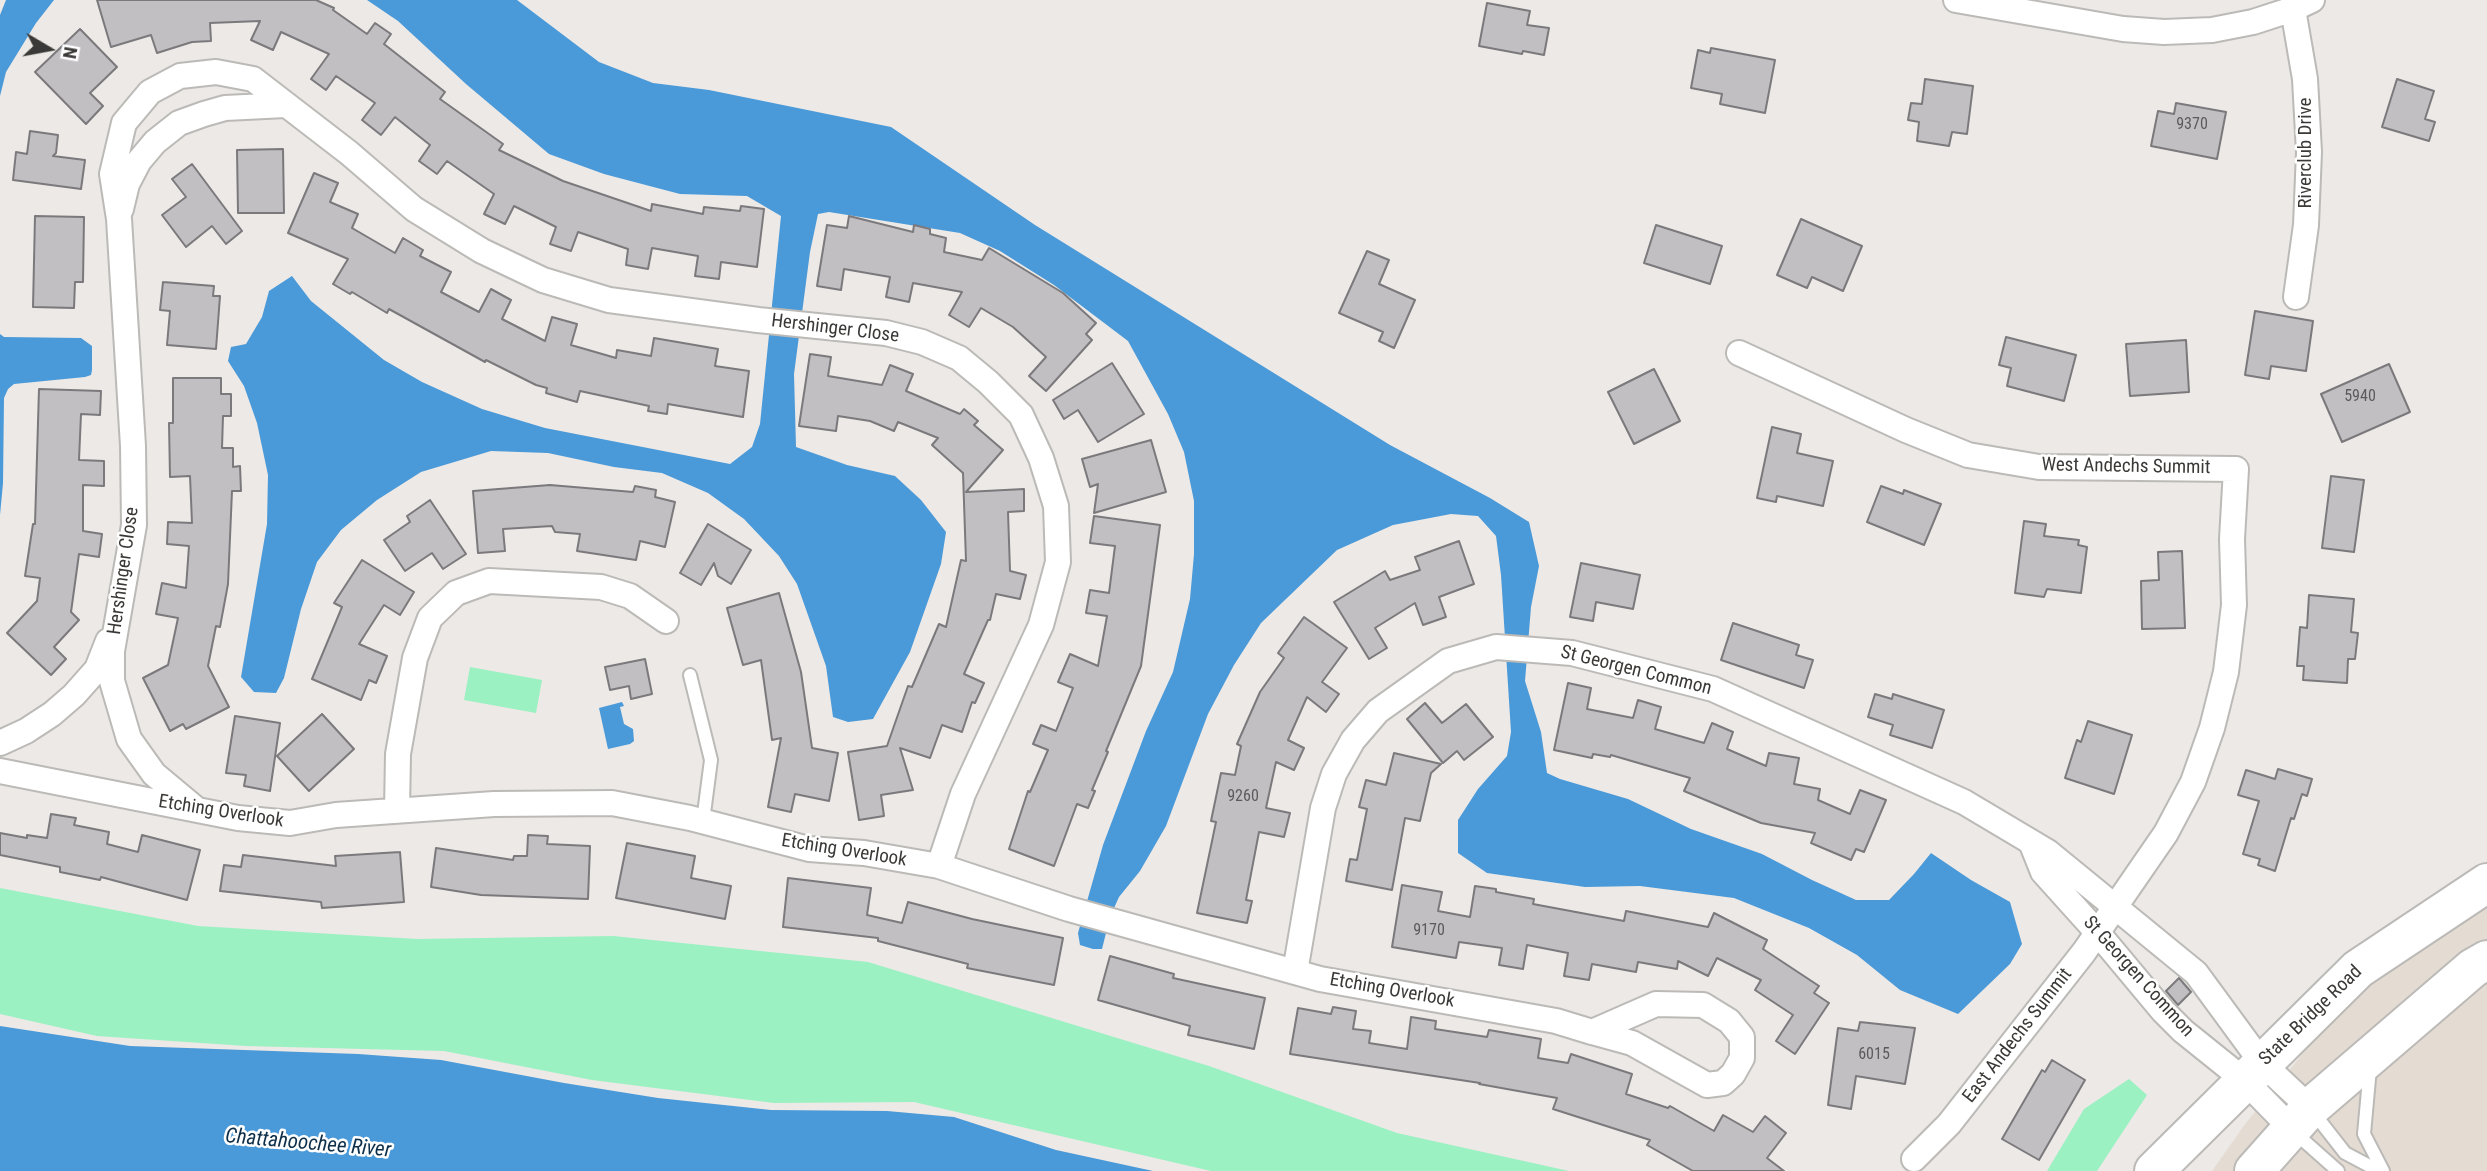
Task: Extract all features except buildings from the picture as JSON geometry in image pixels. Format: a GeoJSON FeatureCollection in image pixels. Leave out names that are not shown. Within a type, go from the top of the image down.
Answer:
{"type":"FeatureCollection","features":[{"type":"Feature","properties":{"kind":"highway","name":"State Bridge Road"},"geometry":{"type":"LineString","coordinates":[[2154,1171],[2358,970],[2487,883]]}},
{"type":"Feature","properties":{"kind":"highway"},"geometry":{"type":"LineString","coordinates":[[2254,1171],[2301,1119],[2473,968],[2487,960]]}},
{"type":"Feature","properties":{"kind":"street"},"geometry":{"type":"LineString","coordinates":[[1956,0],[2123,29],[2164,32],[2253,22],[2303,5]]}},
{"type":"Feature","properties":{"kind":"street","name":"Riverclub Drive"},"geometry":{"type":"LineString","coordinates":[[2296,298],[2306,225],[2309,152],[2303,5]]}},
{"type":"Feature","properties":{"kind":"street","name":"Hershinger Close"},"geometry":{"type":"LineString","coordinates":[[196,809],[154,774],[129,739],[112,681],[112,651],[134,512],[133,446],[119,219],[112,174],[124,123],[150,92],[180,76],[216,72],[253,79],[349,153],[414,209],[482,251],[543,280],[609,300],[808,326],[886,333],[922,342],[959,358],[1021,415],[1041,458],[1056,506],[1058,562],[1041,625],[963,794],[939,866]]}},
{"type":"Feature","properties":{"kind":"street","name":"Hershinger Close"},"geometry":{"type":"LineString","coordinates":[[119,219],[127,184],[139,161],[155,142],[179,123],[225,108],[286,105]]}},
{"type":"Feature","properties":{"kind":"street","name":"West Andechs Summit"},"geometry":{"type":"LineString","coordinates":[[1739,353],[1906,430],[1968,455],[2039,467],[2236,469],[2232,513],[2234,605],[2226,672],[2212,728],[2193,782],[2166,833],[2113,908]]}},
{"type":"Feature","properties":{"kind":"street"},"geometry":{"type":"LineString","coordinates":[[397,810],[398,754],[415,658],[430,618],[456,593],[489,581],[601,587],[630,596],[666,621]]}},
{"type":"Feature","properties":{"kind":"street"},"geometry":{"type":"LineString","coordinates":[[0,743],[52,715],[74,695],[97,669],[119,611]]}},
{"type":"Feature","properties":{"kind":"street","name":"St Georgen Common"},"geometry":{"type":"LineString","coordinates":[[1296,972],[1323,807],[1334,774],[1353,740],[1378,711],[1448,661],[1496,647],[1547,650],[1572,653],[1713,689],[1964,802],[2048,852],[2113,908],[2196,973],[2253,1072]]}},
{"type":"Feature","properties":{"kind":"street","name":"Etching Overlook"},"geometry":{"type":"LineString","coordinates":[[0,771],[238,818],[290,823],[336,815],[397,810],[494,804],[612,803],[703,821],[809,849],[863,853],[939,866],[1125,926],[1320,979],[1516,1013],[1592,1032],[1632,1043],[1707,1086],[1723,1083],[1733,1074],[1742,1058],[1742,1037],[1729,1021],[1703,1004],[1657,1004],[1592,1032]]}},
{"type":"Feature","properties":{"kind":"street","name":"St Georgen Common"},"geometry":{"type":"LineString","coordinates":[[2031,842],[2043,872],[2183,1031],[2253,1072],[2301,1119]]}},
{"type":"Feature","properties":{"kind":"street","name":"East Andechs Summit"},"geometry":{"type":"LineString","coordinates":[[1914,1158],[1949,1124],[2084,952],[2113,908]]}},
{"type":"Feature","properties":{"kind":"lane"},"geometry":{"type":"LineString","coordinates":[[690,675],[711,760],[703,821]]}},
{"type":"Feature","properties":{"kind":"lane"},"geometry":{"type":"LineString","coordinates":[[2371,1056],[2364,1134],[2381,1171]]}},
{"type":"Feature","properties":{"kind":"lane"},"geometry":{"type":"LineString","coordinates":[[2301,1119],[2345,1153],[2381,1171]]}},
{"type":"Feature","properties":{"kind":"lane"},"geometry":{"type":"LineString","coordinates":[[2301,1119],[2338,1171]]}},
{"type":"Feature","properties":{"kind":"shaded area"},"geometry":{"type":"Polygon","coordinates":[[[2487,894],[2487,1171],[2212,1171],[2245,1124],[2383,956],[2487,894]]]}},
{"type":"Feature","properties":{"kind":"green space"},"geometry":{"type":"Polygon","coordinates":[[[470,667],[542,680],[536,713],[464,700],[470,667]]]}},
{"type":"Feature","properties":{"kind":"green space"},"geometry":{"type":"Polygon","coordinates":[[[0,888],[198,926],[417,939],[613,936],[868,962],[1209,1066],[1397,1133],[1569,1171],[1211,1171],[914,1102],[774,1103],[592,1080],[444,1051],[246,1046],[97,1036],[0,1014],[0,888]]]}},
{"type":"Feature","properties":{"kind":"green space"},"geometry":{"type":"Polygon","coordinates":[[[2129,1079],[2147,1095],[2097,1171],[2047,1171],[2084,1109],[2129,1079]]]}},
{"type":"Feature","properties":{"kind":"water"},"geometry":{"type":"Polygon","coordinates":[[[6,0],[54,0],[36,23],[6,72],[0,96],[0,15],[6,0]]]}},
{"type":"Feature","properties":{"kind":"water"},"geometry":{"type":"Polygon","coordinates":[[[367,0],[517,0],[599,62],[653,83],[709,90],[891,127],[1035,225],[1390,445],[1529,522],[1539,566],[1531,607],[1525,681],[1541,732],[1547,773],[1628,799],[1691,829],[1762,854],[1856,900],[1889,900],[1931,853],[2010,902],[2022,944],[2010,964],[1958,1014],[1900,990],[1857,955],[1809,928],[1734,898],[1640,886],[1585,887],[1487,873],[1458,853],[1458,820],[1478,789],[1507,756],[1511,732],[1496,536],[1478,516],[1451,514],[1393,525],[1337,550],[1261,623],[1234,665],[1208,714],[1166,826],[1140,871],[1119,897],[1110,917],[1102,949],[1080,945],[1078,933],[1103,845],[1146,731],[1173,672],[1190,599],[1194,554],[1194,501],[1184,452],[1168,414],[1128,341],[1054,285],[1000,251],[960,233],[829,212],[818,214],[810,252],[794,374],[796,447],[847,465],[895,476],[921,500],[946,532],[941,564],[910,652],[873,719],[848,722],[833,717],[826,666],[797,584],[779,556],[744,519],[708,493],[662,473],[614,467],[548,453],[491,451],[421,472],[377,500],[341,530],[317,562],[301,609],[284,678],[276,693],[254,692],[241,677],[267,524],[268,475],[257,423],[244,386],[228,361],[231,347],[246,344],[262,317],[269,291],[292,276],[311,301],[384,360],[422,382],[482,409],[545,428],[730,464],[752,447],[760,424],[781,216],[747,196],[680,194],[604,174],[549,154],[466,84],[398,21],[367,0]]]}},
{"type":"Feature","properties":{"kind":"water"},"geometry":{"type":"Polygon","coordinates":[[[0,334],[4,337],[81,338],[92,346],[92,370],[91,375],[85,377],[14,384],[8,389],[4,398],[0,515],[0,334]]]}},
{"type":"Feature","properties":{"kind":"water"},"geometry":{"type":"Polygon","coordinates":[[[622,702],[624,706],[620,707],[624,724],[633,729],[634,741],[608,749],[599,708],[622,702]]]}},
{"type":"Feature","properties":{"kind":"water","name":"Chattahoochee River"},"geometry":{"type":"Polygon","coordinates":[[[0,1026],[130,1046],[358,1054],[441,1060],[658,1098],[771,1110],[887,1111],[954,1117],[1056,1150],[1153,1171],[0,1171],[0,1026]]]}}]}
